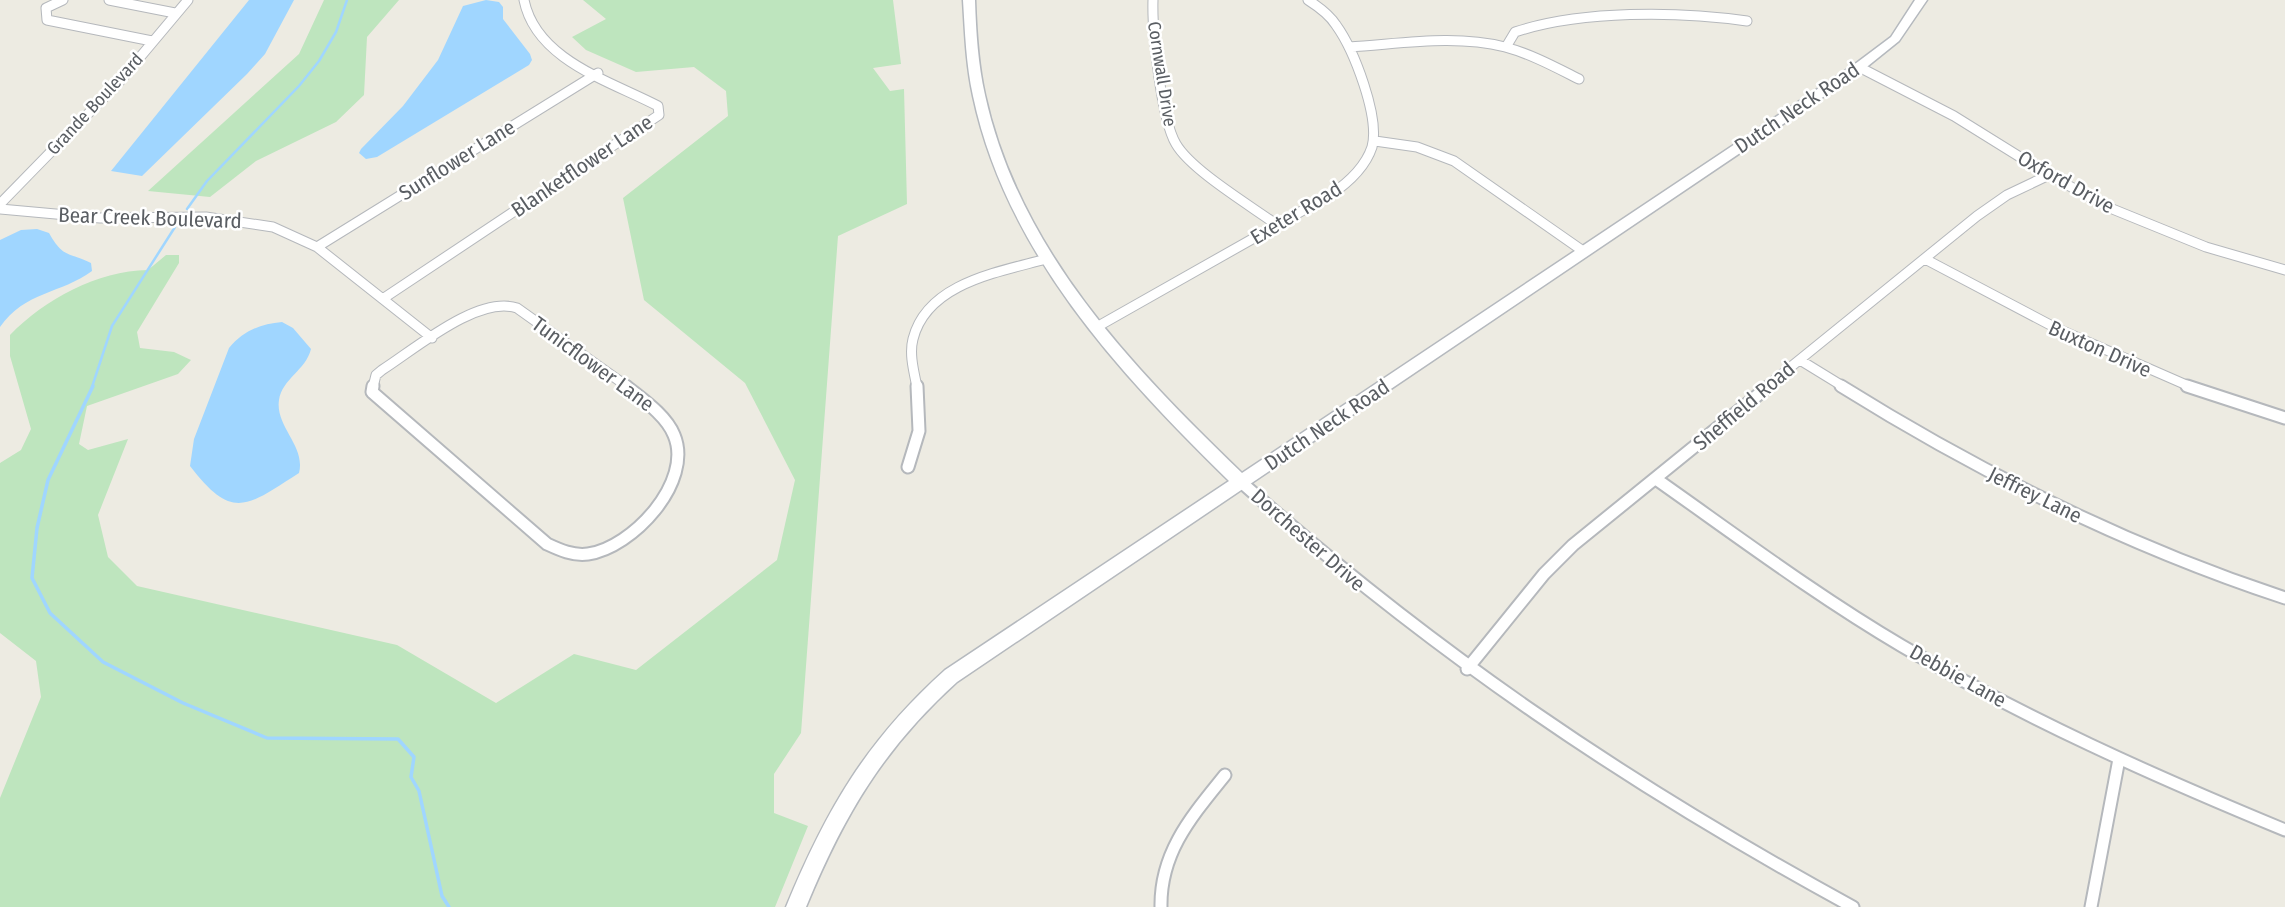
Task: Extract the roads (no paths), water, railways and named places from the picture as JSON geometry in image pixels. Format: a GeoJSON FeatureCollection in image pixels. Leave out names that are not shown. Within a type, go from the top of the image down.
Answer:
{"type":"FeatureCollection","features":[{"type":"Feature","properties":{"kind":"street"},"geometry":{"type":"LineString","coordinates":[[63,0],[46,8],[47,20],[152,41]]}},
{"type":"Feature","properties":{"kind":"street"},"geometry":{"type":"LineString","coordinates":[[109,0],[175,13]]}},
{"type":"Feature","properties":{"kind":"street","name":"Grande Boulevard"},"geometry":{"type":"LineString","coordinates":[[0,207],[120,81],[188,0]]}},
{"type":"Feature","properties":{"kind":"street","name":"Blanketflower Lane"},"geometry":{"type":"LineString","coordinates":[[384,298],[659,115],[658,106],[552,47],[532,27],[524,8],[524,0]]}},
{"type":"Feature","properties":{"kind":"street","name":"Dorchester Drive"},"geometry":{"type":"LineString","coordinates":[[970,0],[973,61],[987,130],[1005,179],[1046,259],[1095,328],[1150,391],[1241,482],[1352,579],[1467,669],[1685,814],[1853,907]]}},
{"type":"Feature","properties":{"kind":"street","name":"Cornwall Drive"},"geometry":{"type":"LineString","coordinates":[[1153,0],[1153,20],[1168,122],[1176,144],[1193,163],[1277,225]]}},
{"type":"Feature","properties":{"kind":"street"},"geometry":{"type":"LineString","coordinates":[[1308,0],[1333,17],[1342,29],[1372,119],[1375,141],[1418,147],[1454,161],[1583,251]]}},
{"type":"Feature","properties":{"kind":"street","name":"Dutch Neck Road"},"geometry":{"type":"LineString","coordinates":[[796,907],[844,799],[873,757],[911,711],[977,658],[1859,67],[1895,39],[1921,0]]}},
{"type":"Feature","properties":{"kind":"street"},"geometry":{"type":"LineString","coordinates":[[1506,47],[1516,32],[1545,23],[1689,15],[1726,16],[1746,22]]}},
{"type":"Feature","properties":{"kind":"street"},"geometry":{"type":"LineString","coordinates":[[1349,47],[1460,42],[1506,47],[1579,79]]}},
{"type":"Feature","properties":{"kind":"street","name":"Oxford Drive"},"geometry":{"type":"LineString","coordinates":[[1859,67],[1954,116],[2049,176],[2110,208],[2177,237],[2285,270]]}},
{"type":"Feature","properties":{"kind":"street","name":"Sunflower Lane"},"geometry":{"type":"LineString","coordinates":[[317,247],[598,74]]}},
{"type":"Feature","properties":{"kind":"street","name":"Exeter Road"},"geometry":{"type":"LineString","coordinates":[[1095,328],[1351,180],[1367,159],[1375,141]]}},
{"type":"Feature","properties":{"kind":"street","name":"Sheffield Road"},"geometry":{"type":"LineString","coordinates":[[1467,669],[1544,574],[1573,545],[1992,205],[2049,176]]}},
{"type":"Feature","properties":{"kind":"street","name":"Bear Creek Boulevard"},"geometry":{"type":"LineString","coordinates":[[0,207],[89,217],[206,217],[273,227],[317,247],[432,338]]}},
{"type":"Feature","properties":{"kind":"street"},"geometry":{"type":"LineString","coordinates":[[908,467],[918,445],[921,423],[913,338],[924,315],[945,296],[971,282],[1046,259]]}},
{"type":"Feature","properties":{"kind":"street","name":"Buxton Drive"},"geometry":{"type":"LineString","coordinates":[[1925,259],[2093,348],[2181,384],[2285,418]]}},
{"type":"Feature","properties":{"kind":"street","name":"Tunicflower Lane"},"geometry":{"type":"LineString","coordinates":[[506,304],[517,309],[657,410],[674,434],[677,452],[677,475],[664,500],[621,540],[594,553],[568,554],[547,544],[372,392],[376,375],[432,338],[476,310],[506,304]]}},
{"type":"Feature","properties":{"kind":"street","name":"Jeffrey Lane"},"geometry":{"type":"LineString","coordinates":[[1800,360],[1929,440],[2032,495],[2138,543],[2285,598]]}},
{"type":"Feature","properties":{"kind":"street","name":"Debbie Lane"},"geometry":{"type":"LineString","coordinates":[[1656,479],[1818,593],[1902,646],[1987,693],[2119,758],[2285,830]]}},
{"type":"Feature","properties":{"kind":"street"},"geometry":{"type":"LineString","coordinates":[[2091,907],[2119,758]]}},
{"type":"Feature","properties":{"kind":"street"},"geometry":{"type":"LineString","coordinates":[[1161,907],[1162,876],[1170,848],[1225,775]]}},
{"type":"Feature","properties":{"kind":"water"},"geometry":{"type":"Polygon","coordinates":[[[249,0],[294,0],[265,54],[142,176],[111,171],[249,0]]]}},
{"type":"Feature","properties":{"kind":"water"},"geometry":{"type":"Polygon","coordinates":[[[486,0],[499,2],[503,7],[503,19],[530,54],[532,60],[529,65],[377,157],[366,159],[359,153],[361,149],[403,106],[438,60],[463,6],[486,0]]]}},
{"type":"Feature","properties":{"kind":"water"},"geometry":{"type":"Polygon","coordinates":[[[37,229],[49,233],[62,251],[91,263],[92,271],[21,306],[0,327],[0,240],[21,230],[37,229]]]}},
{"type":"Feature","properties":{"kind":"water"},"geometry":{"type":"Polygon","coordinates":[[[282,322],[293,328],[311,349],[304,363],[285,386],[279,400],[281,419],[298,454],[299,473],[253,500],[230,502],[205,484],[190,466],[194,439],[229,348],[253,329],[282,322]]]}},
{"type":"Feature","properties":{"kind":"waterway"},"geometry":{"type":"LineString","coordinates":[[187,209],[207,181],[299,86],[319,61],[336,32],[347,0]]}},
{"type":"Feature","properties":{"kind":"waterway"},"geometry":{"type":"LineString","coordinates":[[92,387],[112,326],[175,227]]}},
{"type":"Feature","properties":{"kind":"waterway"},"geometry":{"type":"LineString","coordinates":[[93,386],[48,480],[37,528],[32,578],[50,613],[103,662],[183,703],[267,738],[398,739],[414,757],[411,777],[419,791],[442,896],[449,907]]}}]}
